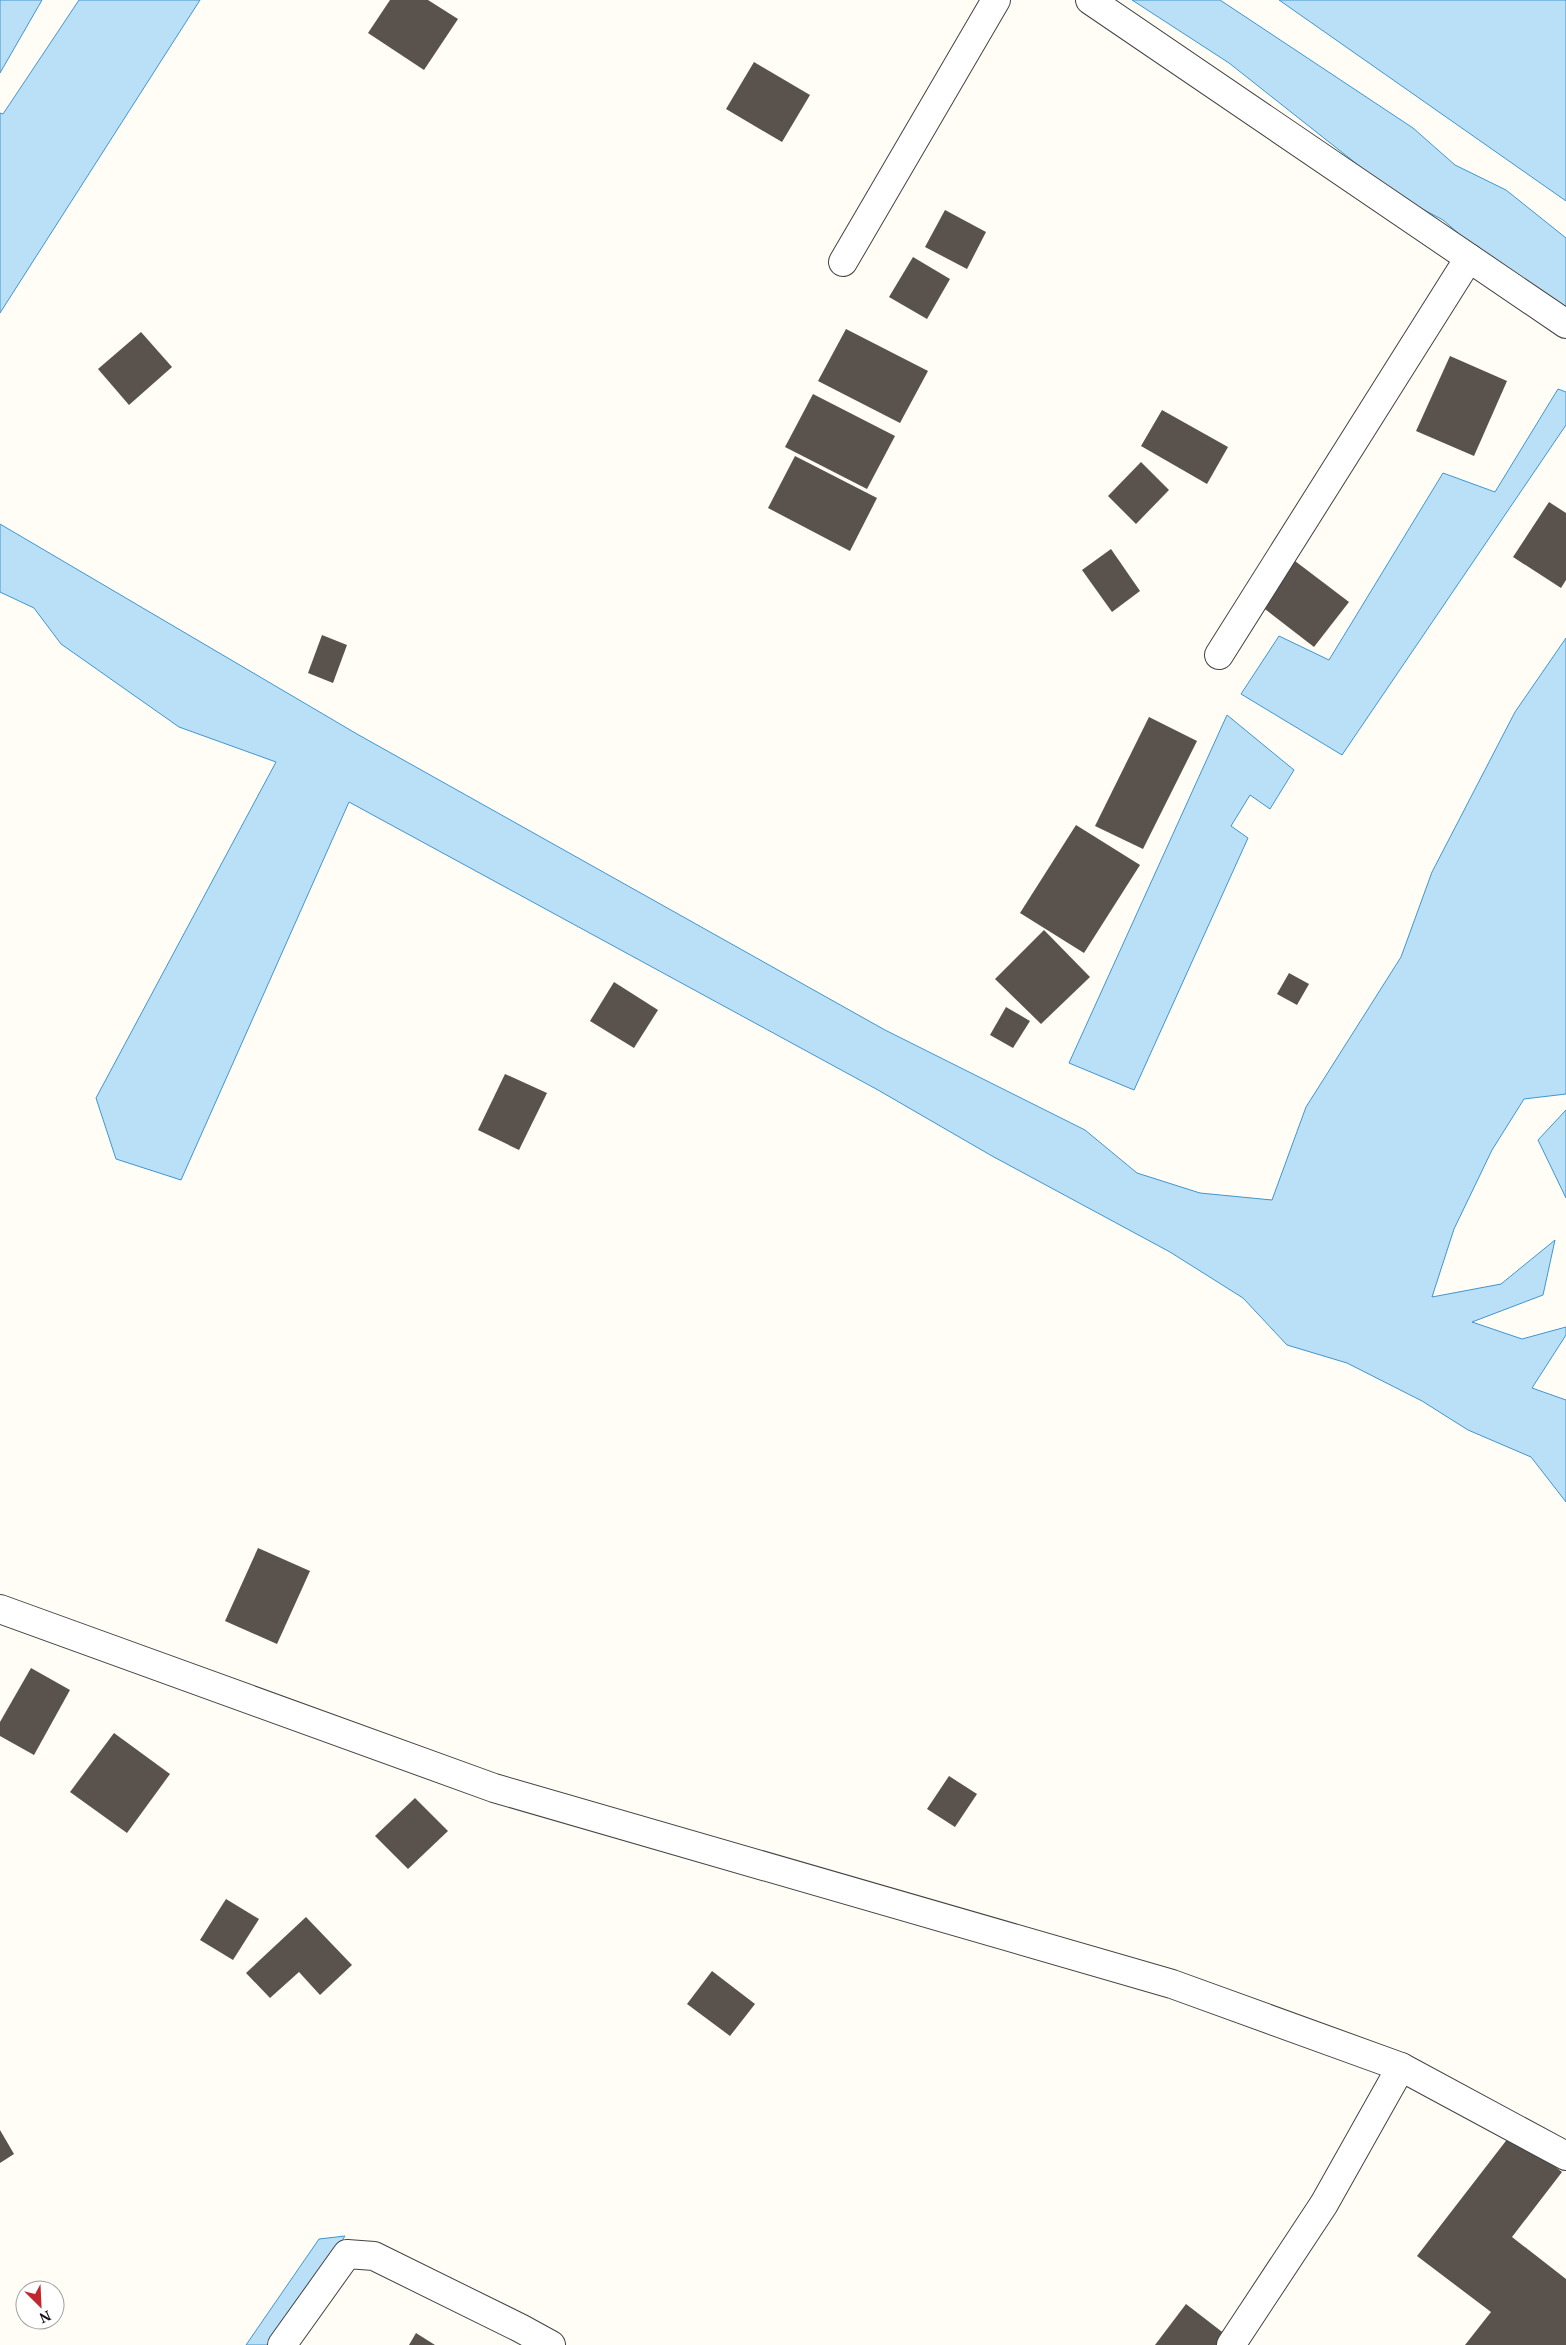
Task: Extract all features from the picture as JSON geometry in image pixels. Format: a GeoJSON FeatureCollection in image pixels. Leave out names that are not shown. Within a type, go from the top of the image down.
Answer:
{"type":"FeatureCollection","features":[{"type":"Feature","properties":{"kind":"street"},"geometry":{"type":"LineString","coordinates":[[843,262],[996,0]]}},
{"type":"Feature","properties":{"kind":"street"},"geometry":{"type":"LineString","coordinates":[[1090,0],[1566,324]]}},
{"type":"Feature","properties":{"kind":"street"},"geometry":{"type":"LineString","coordinates":[[1219,655],[1469,258]]}},
{"type":"Feature","properties":{"kind":"street"},"geometry":{"type":"LineString","coordinates":[[0,1609],[494,1788],[1172,1984],[1401,2067],[1566,2156]]}},
{"type":"Feature","properties":{"kind":"street"},"geometry":{"type":"LineString","coordinates":[[1231,2345],[1324,2204],[1401,2067]]}},
{"type":"Feature","properties":{"kind":"street"},"geometry":{"type":"LineString","coordinates":[[282,2345],[347,2254],[374,2256],[551,2345]]}},
{"type":"Feature","properties":{"kind":"water"},"geometry":{"type":"Polygon","coordinates":[[[0,0],[42,0],[0,73],[0,0]]]}},
{"type":"Feature","properties":{"kind":"water"},"geometry":{"type":"Polygon","coordinates":[[[79,0],[200,0],[0,313],[0,113],[3,114],[79,0]]]}},
{"type":"Feature","properties":{"kind":"water"},"geometry":{"type":"Polygon","coordinates":[[[1132,0],[1220,0],[1413,128],[1455,165],[1506,190],[1566,238],[1566,308],[1540,289],[1495,265],[1443,220],[1396,195],[1229,63],[1132,0]]]}},
{"type":"Feature","properties":{"kind":"water"},"geometry":{"type":"Polygon","coordinates":[[[1279,0],[1566,0],[1566,201],[1279,0]]]}},
{"type":"Feature","properties":{"kind":"water"},"geometry":{"type":"Polygon","coordinates":[[[1558,389],[1566,392],[1566,425],[1342,755],[1241,694],[1279,636],[1329,660],[1443,473],[1495,492],[1558,389]]]}},
{"type":"Feature","properties":{"kind":"water"},"geometry":{"type":"Polygon","coordinates":[[[0,524],[357,734],[885,1030],[1085,1130],[1137,1173],[1200,1193],[1272,1200],[1306,1107],[1401,957],[1432,872],[1515,712],[1566,638],[1566,1094],[1524,1099],[1492,1150],[1454,1229],[1432,1297],[1501,1284],[1555,1240],[1543,1295],[1472,1322],[1522,1339],[1566,1327],[1566,1335],[1532,1388],[1566,1400],[1566,1502],[1531,1457],[1468,1430],[1422,1401],[1347,1363],[1287,1345],[1243,1298],[1170,1252],[992,1156],[878,1090],[349,802],[181,1180],[116,1159],[96,1098],[276,762],[179,727],[61,644],[34,608],[0,592],[0,524]]]}},
{"type":"Feature","properties":{"kind":"water"},"geometry":{"type":"Polygon","coordinates":[[[1227,715],[1294,770],[1270,809],[1250,795],[1231,826],[1248,838],[1134,1090],[1069,1063],[1227,715]]]}},
{"type":"Feature","properties":{"kind":"water"},"geometry":{"type":"Polygon","coordinates":[[[1566,1110],[1566,1198],[1538,1140],[1566,1110]]]}},
{"type":"Feature","properties":{"kind":"water"},"geometry":{"type":"Polygon","coordinates":[[[345,2236],[273,2345],[246,2345],[319,2239],[345,2236]]]}},
{"type":"Feature","properties":{"kind":"building"},"geometry":{"type":"Polygon","coordinates":[[[390,0],[428,0],[458,19],[424,70],[368,33],[390,0]]]}},
{"type":"Feature","properties":{"kind":"building"},"geometry":{"type":"Polygon","coordinates":[[[754,62],[810,95],[782,142],[726,109],[754,62]]]}},
{"type":"Feature","properties":{"kind":"building"},"geometry":{"type":"Polygon","coordinates":[[[945,210],[986,232],[967,269],[925,247],[945,210]]]}},
{"type":"Feature","properties":{"kind":"building"},"geometry":{"type":"Polygon","coordinates":[[[913,257],[950,279],[927,319],[889,297],[913,257]]]}},
{"type":"Feature","properties":{"kind":"building"},"geometry":{"type":"Polygon","coordinates":[[[846,329],[928,371],[900,423],[818,381],[846,329]]]}},
{"type":"Feature","properties":{"kind":"building"},"geometry":{"type":"Polygon","coordinates":[[[141,332],[172,367],[129,405],[98,369],[141,332]]]}},
{"type":"Feature","properties":{"kind":"building"},"geometry":{"type":"Polygon","coordinates":[[[1450,356],[1507,381],[1474,456],[1416,431],[1450,356]]]}},
{"type":"Feature","properties":{"kind":"building"},"geometry":{"type":"Polygon","coordinates":[[[813,394],[895,436],[867,489],[785,447],[813,394]]]}},
{"type":"Feature","properties":{"kind":"building"},"geometry":{"type":"Polygon","coordinates":[[[1162,410],[1228,447],[1207,484],[1141,446],[1162,410]]]}},
{"type":"Feature","properties":{"kind":"building"},"geometry":{"type":"Polygon","coordinates":[[[795,456],[877,498],[850,551],[768,508],[795,456]]]}},
{"type":"Feature","properties":{"kind":"building"},"geometry":{"type":"Polygon","coordinates":[[[1141,462],[1169,490],[1136,524],[1108,496],[1141,462]]]}},
{"type":"Feature","properties":{"kind":"building"},"geometry":{"type":"Polygon","coordinates":[[[1549,502],[1566,513],[1566,580],[1561,588],[1513,557],[1549,502]]]}},
{"type":"Feature","properties":{"kind":"building"},"geometry":{"type":"Polygon","coordinates":[[[1111,549],[1140,591],[1112,612],[1082,570],[1111,549]]]}},
{"type":"Feature","properties":{"kind":"building"},"geometry":{"type":"Polygon","coordinates":[[[1295,561],[1349,602],[1314,647],[1261,606],[1295,561]]]}},
{"type":"Feature","properties":{"kind":"building"},"geometry":{"type":"Polygon","coordinates":[[[322,635],[347,645],[333,683],[308,673],[322,635]]]}},
{"type":"Feature","properties":{"kind":"building"},"geometry":{"type":"Polygon","coordinates":[[[1149,717],[1197,741],[1143,849],[1095,826],[1149,717]]]}},
{"type":"Feature","properties":{"kind":"building"},"geometry":{"type":"Polygon","coordinates":[[[1076,825],[1140,865],[1084,953],[1020,913],[1076,825]]]}},
{"type":"Feature","properties":{"kind":"building"},"geometry":{"type":"Polygon","coordinates":[[[1044,930],[1090,977],[1041,1024],[995,979],[1044,930]]]}},
{"type":"Feature","properties":{"kind":"building"},"geometry":{"type":"Polygon","coordinates":[[[1289,973],[1309,984],[1297,1005],[1277,994],[1289,973]]]}},
{"type":"Feature","properties":{"kind":"building"},"geometry":{"type":"Polygon","coordinates":[[[614,982],[658,1010],[634,1048],[590,1021],[614,982]]]}},
{"type":"Feature","properties":{"kind":"building"},"geometry":{"type":"Polygon","coordinates":[[[1006,1007],[1030,1021],[1013,1048],[990,1035],[1006,1007]]]}},
{"type":"Feature","properties":{"kind":"building"},"geometry":{"type":"Polygon","coordinates":[[[505,1074],[547,1093],[519,1150],[478,1130],[505,1074]]]}},
{"type":"Feature","properties":{"kind":"building"},"geometry":{"type":"Polygon","coordinates":[[[258,1548],[310,1571],[277,1644],[225,1621],[258,1548]]]}},
{"type":"Feature","properties":{"kind":"building"},"geometry":{"type":"Polygon","coordinates":[[[31,1668],[70,1690],[34,1755],[0,1736],[0,1722],[31,1668]]]}},
{"type":"Feature","properties":{"kind":"building"},"geometry":{"type":"Polygon","coordinates":[[[114,1733],[170,1774],[127,1833],[70,1792],[114,1733]]]}},
{"type":"Feature","properties":{"kind":"building"},"geometry":{"type":"Polygon","coordinates":[[[949,1776],[977,1794],[955,1827],[927,1809],[949,1776]]]}},
{"type":"Feature","properties":{"kind":"building"},"geometry":{"type":"Polygon","coordinates":[[[415,1798],[448,1831],[408,1869],[375,1836],[415,1798]]]}},
{"type":"Feature","properties":{"kind":"building"},"geometry":{"type":"Polygon","coordinates":[[[226,1899],[259,1919],[233,1960],[200,1940],[226,1899]]]}},
{"type":"Feature","properties":{"kind":"building"},"geometry":{"type":"Polygon","coordinates":[[[306,1917],[352,1965],[320,1995],[299,1972],[270,1998],[246,1973],[306,1917]]]}},
{"type":"Feature","properties":{"kind":"building"},"geometry":{"type":"Polygon","coordinates":[[[712,1971],[755,2004],[730,2036],[687,2004],[712,1971]]]}},
{"type":"Feature","properties":{"kind":"building"},"geometry":{"type":"Polygon","coordinates":[[[0,2130],[14,2154],[0,2163],[0,2130]]]}},
{"type":"Feature","properties":{"kind":"building"},"geometry":{"type":"Polygon","coordinates":[[[1512,2133],[1562,2172],[1512,2237],[1566,2279],[1566,2345],[1465,2345],[1491,2312],[1417,2256],[1512,2133]]]}},
{"type":"Feature","properties":{"kind":"building"},"geometry":{"type":"Polygon","coordinates":[[[1186,2304],[1230,2338],[1224,2345],[1155,2345],[1186,2304]]]}},
{"type":"Feature","properties":{"kind":"building"},"geometry":{"type":"Polygon","coordinates":[[[416,2333],[435,2345],[409,2345],[416,2333]]]}}]}
